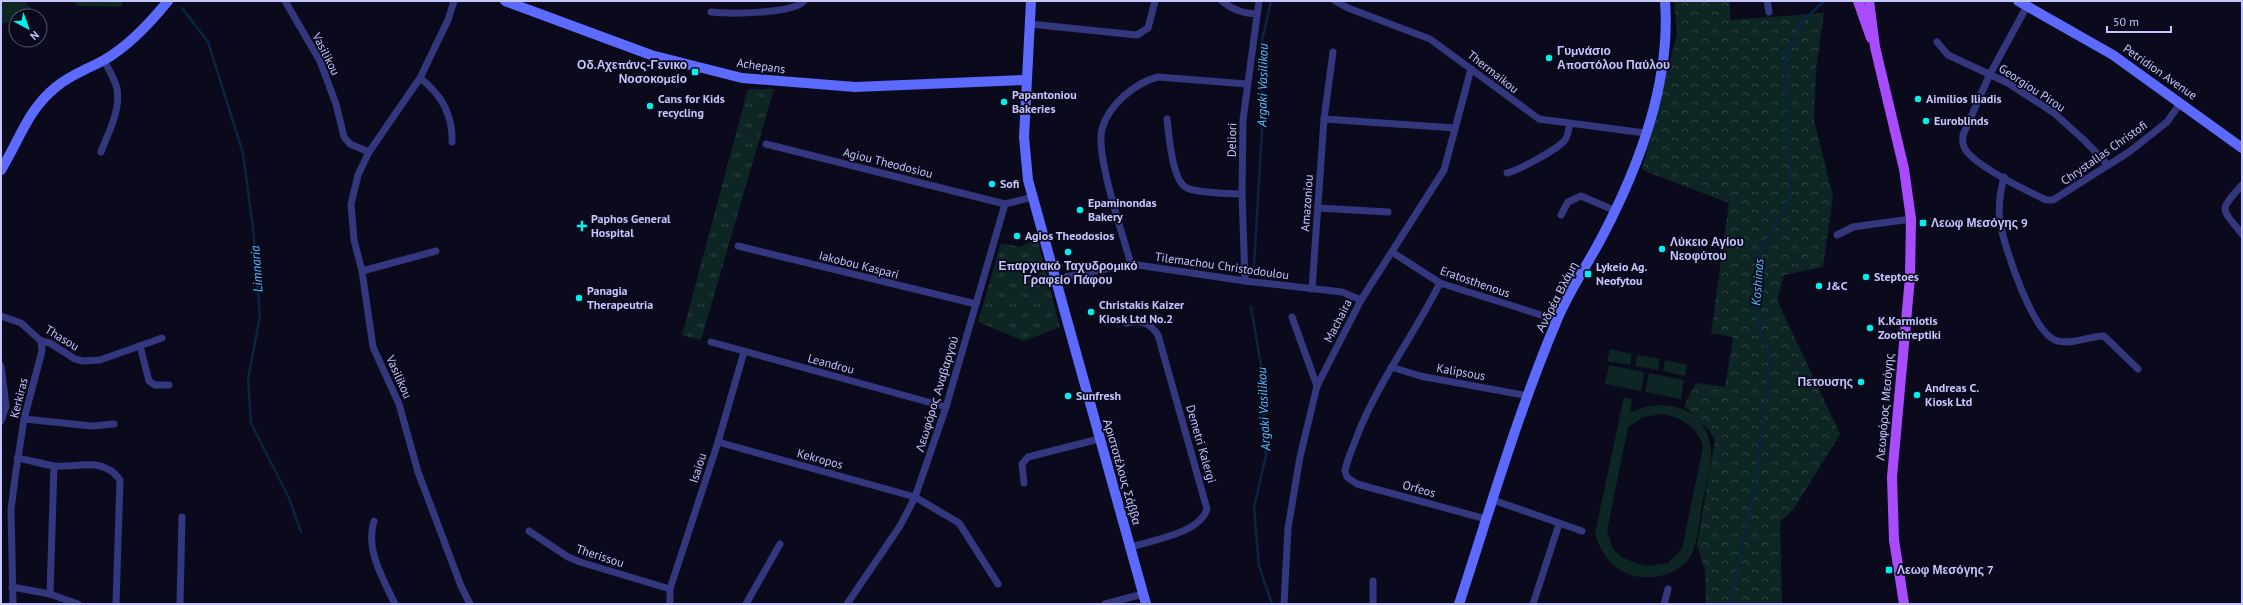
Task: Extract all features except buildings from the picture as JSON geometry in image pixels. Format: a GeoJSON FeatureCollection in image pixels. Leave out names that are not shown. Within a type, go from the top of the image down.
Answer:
{"type":"FeatureCollection","features":[{"type":"Feature","properties":{"kind":"main road","name":"Λεωφόρος Μεσόγης"},"geometry":{"type":"LineString","coordinates":[[1858,1],[1862,17],[1875,47]]}},
{"type":"Feature","properties":{"kind":"main road","name":"Λεωφόρος Μεσόγης"},"geometry":{"type":"LineString","coordinates":[[1869,1],[1875,47],[1902,161],[1911,219],[1910,277],[1892,477],[1894,540],[1904,604]]}},
{"type":"Feature","properties":{"kind":"street"},"geometry":{"type":"LineString","coordinates":[[1,170],[29,116],[44,98],[59,84],[104,60],[136,36],[168,1]]}},
{"type":"Feature","properties":{"kind":"street","name":"Vasilikou"},"geometry":{"type":"LineString","coordinates":[[285,1],[320,61],[336,104],[344,137],[350,144],[369,152]]}},
{"type":"Feature","properties":{"kind":"street","name":"Vasilikou"},"geometry":{"type":"LineString","coordinates":[[454,1],[448,20],[420,78],[369,152],[358,175],[351,204],[354,240],[362,271],[373,347],[399,404],[418,472],[461,586],[470,604]]}},
{"type":"Feature","properties":{"kind":"street","name":"Achepans"},"geometry":{"type":"LineString","coordinates":[[505,1],[651,55],[742,78],[856,87],[1025,80]]}},
{"type":"Feature","properties":{"kind":"street"},"geometry":{"type":"LineString","coordinates":[[711,12],[726,13],[785,9],[799,6],[804,1]]}},
{"type":"Feature","properties":{"kind":"street","name":"Αριστοτέλους Σάββα"},"geometry":{"type":"LineString","coordinates":[[1031,1],[1025,80],[1024,137],[1026,165],[1055,279],[1146,604]]}},
{"type":"Feature","properties":{"kind":"street"},"geometry":{"type":"LineString","coordinates":[[1030,24],[1137,35],[1148,28],[1155,1]]}},
{"type":"Feature","properties":{"kind":"street"},"geometry":{"type":"LineString","coordinates":[[1222,1],[1231,8],[1242,13],[1257,14]]}},
{"type":"Feature","properties":{"kind":"street","name":"Deliori"},"geometry":{"type":"LineString","coordinates":[[1246,281],[1242,194],[1243,120],[1259,1]]}},
{"type":"Feature","properties":{"kind":"street","name":"Thermaikou"},"geometry":{"type":"LineString","coordinates":[[1335,1],[1348,8],[1430,39],[1531,115],[1547,122],[1645,134]]}},
{"type":"Feature","properties":{"kind":"street","name":"Ανδρέα Βλάμη"},"geometry":{"type":"LineString","coordinates":[[1459,604],[1486,519],[1557,320],[1616,211],[1645,134],[1662,75],[1665,1]]}},
{"type":"Feature","properties":{"kind":"street"},"geometry":{"type":"LineString","coordinates":[[1767,1],[1769,12]]}},
{"type":"Feature","properties":{"kind":"street"},"geometry":{"type":"LineString","coordinates":[[2022,3],[1963,135],[1962,141],[1964,148],[1971,156],[2004,177],[1999,204],[2000,223],[2012,263],[2039,325],[2048,337],[2059,342],[2104,336],[2138,369]]}},
{"type":"Feature","properties":{"kind":"street","name":"Petridion Avenue"},"geometry":{"type":"LineString","coordinates":[[2022,3],[2113,55],[2181,102],[2242,148]]}},
{"type":"Feature","properties":{"kind":"street","name":"Georgiou Pirou"},"geometry":{"type":"LineString","coordinates":[[1937,42],[1948,55],[1990,74],[2054,113],[2085,141],[2107,164]]}},
{"type":"Feature","properties":{"kind":"street","name":"Amazoniou"},"geometry":{"type":"LineString","coordinates":[[1312,289],[1324,119],[1332,52]]}},
{"type":"Feature","properties":{"kind":"street"},"geometry":{"type":"LineString","coordinates":[[101,152],[113,120],[118,97],[113,79],[104,60]]}},
{"type":"Feature","properties":{"kind":"street","name":"Machaira"},"geometry":{"type":"LineString","coordinates":[[1284,604],[1288,528],[1300,457],[1317,386],[1361,300],[1444,170],[1471,69]]}},
{"type":"Feature","properties":{"kind":"street"},"geometry":{"type":"LineString","coordinates":[[1131,264],[1101,149],[1102,129],[1110,113],[1120,100],[1146,80],[1158,77],[1247,84]]}},
{"type":"Feature","properties":{"kind":"street"},"geometry":{"type":"LineString","coordinates":[[420,78],[441,98],[452,124],[452,142]]}},
{"type":"Feature","properties":{"kind":"street","name":"Chrystallas Christofi"},"geometry":{"type":"LineString","coordinates":[[2004,177],[2046,200],[2053,200],[2072,189],[2107,164],[2129,152],[2167,122],[2181,102]]}},
{"type":"Feature","properties":{"kind":"street"},"geometry":{"type":"LineString","coordinates":[[1167,119],[1176,176],[1182,185],[1190,189],[1242,194]]}},
{"type":"Feature","properties":{"kind":"street"},"geometry":{"type":"LineString","coordinates":[[1324,119],[1455,128]]}},
{"type":"Feature","properties":{"kind":"street"},"geometry":{"type":"LineString","coordinates":[[1507,173],[1523,166],[1561,143],[1567,136],[1570,125]]}},
{"type":"Feature","properties":{"kind":"street","name":"Agiou Theodosiou"},"geometry":{"type":"LineString","coordinates":[[766,144],[1005,204]]}},
{"type":"Feature","properties":{"kind":"street"},"geometry":{"type":"LineString","coordinates":[[2242,185],[2224,208],[2225,214],[2242,234]]}},
{"type":"Feature","properties":{"kind":"street"},"geometry":{"type":"LineString","coordinates":[[1561,215],[1568,202],[1581,196],[1616,211]]}},
{"type":"Feature","properties":{"kind":"street"},"geometry":{"type":"LineString","coordinates":[[1005,204],[1011,204],[1033,197]]}},
{"type":"Feature","properties":{"kind":"street","name":"Λεωφόρος Αναβαργού"},"geometry":{"type":"LineString","coordinates":[[847,604],[885,550],[915,497],[946,407],[1005,204]]}},
{"type":"Feature","properties":{"kind":"street"},"geometry":{"type":"LineString","coordinates":[[1318,208],[1388,212]]}},
{"type":"Feature","properties":{"kind":"street"},"geometry":{"type":"LineString","coordinates":[[1837,235],[1853,227],[1911,219]]}},
{"type":"Feature","properties":{"kind":"street","name":"Iakobou Kaspari"},"geometry":{"type":"LineString","coordinates":[[738,246],[976,304]]}},
{"type":"Feature","properties":{"kind":"street"},"geometry":{"type":"LineString","coordinates":[[362,271],[436,251]]}},
{"type":"Feature","properties":{"kind":"street","name":"Eratosthenous"},"geometry":{"type":"LineString","coordinates":[[1392,252],[1440,283],[1557,320]]}},
{"type":"Feature","properties":{"kind":"street","name":"Tilemachou Christodoulou"},"geometry":{"type":"LineString","coordinates":[[1055,279],[1131,264],[1246,281],[1342,292],[1361,300]]}},
{"type":"Feature","properties":{"kind":"street"},"geometry":{"type":"LineString","coordinates":[[1391,367],[1418,325],[1440,283]]}},
{"type":"Feature","properties":{"kind":"street","name":"Thasou"},"geometry":{"type":"LineString","coordinates":[[1,316],[20,323],[41,341],[50,343],[75,359],[92,362],[162,338]]}},
{"type":"Feature","properties":{"kind":"street"},"geometry":{"type":"LineString","coordinates":[[1292,317],[1317,386]]}},
{"type":"Feature","properties":{"kind":"street","name":"Demetri Kalergi"},"geometry":{"type":"LineString","coordinates":[[1127,324],[1139,321],[1145,322],[1158,335],[1207,509],[1200,522],[1190,528],[1131,547]]}},
{"type":"Feature","properties":{"kind":"street","name":"Kerkiras"},"geometry":{"type":"LineString","coordinates":[[13,604],[11,510],[17,458],[24,419],[42,352],[41,341]]}},
{"type":"Feature","properties":{"kind":"street","name":"Leandrou"},"geometry":{"type":"LineString","coordinates":[[711,342],[946,407]]}},
{"type":"Feature","properties":{"kind":"street"},"geometry":{"type":"LineString","coordinates":[[140,346],[149,381],[155,385],[169,385]]}},
{"type":"Feature","properties":{"kind":"street","name":"Isaiou"},"geometry":{"type":"LineString","coordinates":[[670,604],[670,588],[718,442],[744,352]]}},
{"type":"Feature","properties":{"kind":"street"},"geometry":{"type":"LineString","coordinates":[[1,366],[6,406],[1,421]]}},
{"type":"Feature","properties":{"kind":"street","name":"Kalipsous"},"geometry":{"type":"LineString","coordinates":[[1391,367],[1420,376],[1529,396]]}},
{"type":"Feature","properties":{"kind":"street","name":"Orfeos"},"geometry":{"type":"LineString","coordinates":[[1391,367],[1363,421],[1346,464],[1345,471],[1348,477],[1357,484],[1486,519]]}},
{"type":"Feature","properties":{"kind":"street"},"geometry":{"type":"LineString","coordinates":[[24,419],[92,426],[114,424]]}},
{"type":"Feature","properties":{"kind":"street"},"geometry":{"type":"LineString","coordinates":[[1024,483],[1022,464],[1028,457],[1099,438]]}},
{"type":"Feature","properties":{"kind":"street","name":"Kekropos"},"geometry":{"type":"LineString","coordinates":[[718,442],[915,497],[958,523],[998,584]]}},
{"type":"Feature","properties":{"kind":"street"},"geometry":{"type":"LineString","coordinates":[[17,458],[54,466],[101,465],[113,470],[120,480],[116,604]]}},
{"type":"Feature","properties":{"kind":"street"},"geometry":{"type":"LineString","coordinates":[[50,594],[54,466]]}},
{"type":"Feature","properties":{"kind":"street"},"geometry":{"type":"LineString","coordinates":[[1493,500],[1582,531]]}},
{"type":"Feature","properties":{"kind":"street"},"geometry":{"type":"LineString","coordinates":[[180,604],[182,517]]}},
{"type":"Feature","properties":{"kind":"street"},"geometry":{"type":"LineString","coordinates":[[374,521],[370,532],[378,569],[395,604]]}},
{"type":"Feature","properties":{"kind":"street"},"geometry":{"type":"LineString","coordinates":[[1534,604],[1559,524]]}},
{"type":"Feature","properties":{"kind":"street","name":"Therissou"},"geometry":{"type":"LineString","coordinates":[[530,531],[568,557],[580,562],[670,588]]}},
{"type":"Feature","properties":{"kind":"street"},"geometry":{"type":"LineString","coordinates":[[746,604],[780,544]]}},
{"type":"Feature","properties":{"kind":"street"},"geometry":{"type":"LineString","coordinates":[[1373,581],[1373,604]]}},
{"type":"Feature","properties":{"kind":"street"},"geometry":{"type":"LineString","coordinates":[[12,587],[50,594],[78,604]]}},
{"type":"Feature","properties":{"kind":"street"},"geometry":{"type":"LineString","coordinates":[[1664,604],[1668,589]]}},
{"type":"Feature","properties":{"kind":"street"},"geometry":{"type":"LineString","coordinates":[[1105,604],[1143,594]]}},
{"type":"Feature","properties":{"kind":"green space"},"geometry":{"type":"Polygon","coordinates":[[[1,1],[25,1],[31,8],[8,8],[8,22],[1,25],[1,1]]]}},
{"type":"Feature","properties":{"kind":"green space"},"geometry":{"type":"Polygon","coordinates":[[[74,1],[123,1],[121,7],[77,6],[74,1]]]}},
{"type":"Feature","properties":{"kind":"green space"},"geometry":{"type":"Polygon","coordinates":[[[1674,1],[1730,1],[1730,20],[1824,13],[1816,69],[1814,120],[1833,197],[1823,267],[1784,275],[1777,300],[1840,434],[1793,510],[1780,522],[1782,604],[1706,604],[1705,570],[1697,545],[1715,440],[1709,430],[1684,406],[1696,383],[1725,387],[1733,337],[1711,333],[1729,203],[1642,170],[1677,34],[1674,1]]]}},
{"type":"Feature","properties":{"kind":"green space"},"geometry":{"type":"Polygon","coordinates":[[[748,89],[774,89],[701,340],[682,335],[748,89]]]}},
{"type":"Feature","properties":{"kind":"green space"},"geometry":{"type":"Polygon","coordinates":[[[1037,238],[1060,327],[1024,341],[978,322],[1001,243],[1020,247],[1037,238]]]}},
{"type":"Feature","properties":{"kind":"green space"},"geometry":{"type":"Polygon","coordinates":[[[1610,349],[1632,354],[1630,365],[1607,361],[1610,349]]]}},
{"type":"Feature","properties":{"kind":"green space"},"geometry":{"type":"Polygon","coordinates":[[[1637,355],[1660,359],[1658,370],[1635,366],[1637,355]]]}},
{"type":"Feature","properties":{"kind":"green space"},"geometry":{"type":"Polygon","coordinates":[[[1665,360],[1687,365],[1685,376],[1663,371],[1665,360]]]}},
{"type":"Feature","properties":{"kind":"green space"},"geometry":{"type":"Polygon","coordinates":[[[1609,365],[1644,372],[1641,391],[1605,384],[1609,365]]]}},
{"type":"Feature","properties":{"kind":"green space"},"geometry":{"type":"Polygon","coordinates":[[[1649,373],[1684,380],[1681,399],[1645,392],[1649,373]]]}},
{"type":"Feature","properties":{"kind":"green space"},"geometry":{"type":"Polygon","coordinates":[[[1624,397],[1632,399],[1630,413],[1642,408],[1667,405],[1690,413],[1699,420],[1706,430],[1710,443],[1711,457],[1696,542],[1690,557],[1684,564],[1668,574],[1659,576],[1640,577],[1631,575],[1612,564],[1603,553],[1595,533],[1624,397]],[[1663,414],[1643,417],[1628,427],[1607,531],[1613,549],[1621,557],[1638,564],[1648,566],[1668,563],[1682,549],[1703,447],[1698,434],[1688,424],[1663,414]]]}},
{"type":"Feature","properties":{"kind":"waterway","name":"Argaki Vasilikou"},"geometry":{"type":"LineString","coordinates":[[1254,266],[1262,130],[1261,45],[1271,1]]}},
{"type":"Feature","properties":{"kind":"waterway","name":"Koshinas"},"geometry":{"type":"LineString","coordinates":[[1730,604],[1755,486],[1770,359],[1755,311],[1759,255],[1791,196],[1785,60],[1799,25],[1824,1]]}},
{"type":"Feature","properties":{"kind":"waterway","name":"Limnaria"},"geometry":{"type":"LineString","coordinates":[[182,8],[208,42],[243,153],[253,228],[260,316],[248,379],[251,423],[289,498],[301,532]]}},
{"type":"Feature","properties":{"kind":"waterway","name":"Argaki Vasilikou"},"geometry":{"type":"LineString","coordinates":[[1251,307],[1261,365],[1266,455],[1254,508],[1259,566],[1272,604]]}},
{"type":"Feature","properties":{"kind":"place","name":"Γυμνάσιο Αποστόλου Παύλου"},"geometry":{"type":"Point","coordinates":[1549,58]}},
{"type":"Feature","properties":{"kind":"place","name":"Οδ.Αχεπάνς-Γενικο Νοσοκομείο"},"geometry":{"type":"Point","coordinates":[695,72]}},
{"type":"Feature","properties":{"kind":"place","name":"Aimilios Iliadis"},"geometry":{"type":"Point","coordinates":[1918,99]}},
{"type":"Feature","properties":{"kind":"place","name":"Papantoniou Bakeries"},"geometry":{"type":"Point","coordinates":[1004,102]}},
{"type":"Feature","properties":{"kind":"place","name":"Cans for Kids recycling"},"geometry":{"type":"Point","coordinates":[650,106]}},
{"type":"Feature","properties":{"kind":"place","name":"Euroblinds"},"geometry":{"type":"Point","coordinates":[1926,121]}},
{"type":"Feature","properties":{"kind":"place","name":"Sofi"},"geometry":{"type":"Point","coordinates":[992,184]}},
{"type":"Feature","properties":{"kind":"place","name":"Epaminondas Bakery"},"geometry":{"type":"Point","coordinates":[1080,210]}},
{"type":"Feature","properties":{"kind":"place","name":"Λεωφ Μεσόγης 9"},"geometry":{"type":"Point","coordinates":[1923,223]}},
{"type":"Feature","properties":{"kind":"place","name":"Paphos General Hospital"},"geometry":{"type":"Point","coordinates":[582,226]}},
{"type":"Feature","properties":{"kind":"place","name":"Agios Theodosios"},"geometry":{"type":"Point","coordinates":[1017,236]}},
{"type":"Feature","properties":{"kind":"place","name":"Λύκειο Αγίου Νεοφύτου"},"geometry":{"type":"Point","coordinates":[1662,249]}},
{"type":"Feature","properties":{"kind":"place","name":"Επαρχιακό Ταχυδρομικό Γραφείο Πάφου"},"geometry":{"type":"Point","coordinates":[1068,252]}},
{"type":"Feature","properties":{"kind":"place","name":"Lykeio Ag. Neofytou"},"geometry":{"type":"Point","coordinates":[1588,274]}},
{"type":"Feature","properties":{"kind":"place","name":"Steptoes"},"geometry":{"type":"Point","coordinates":[1866,277]}},
{"type":"Feature","properties":{"kind":"place","name":"J&C"},"geometry":{"type":"Point","coordinates":[1819,286]}},
{"type":"Feature","properties":{"kind":"place","name":"Panagia Therapeutria"},"geometry":{"type":"Point","coordinates":[579,298]}},
{"type":"Feature","properties":{"kind":"place","name":"Christakis Kaizer Kiosk Ltd No.2"},"geometry":{"type":"Point","coordinates":[1091,312]}},
{"type":"Feature","properties":{"kind":"place","name":"K.Karmiotis Zoothreptiki"},"geometry":{"type":"Point","coordinates":[1870,328]}},
{"type":"Feature","properties":{"kind":"place","name":"Πετουσης"},"geometry":{"type":"Point","coordinates":[1861,382]}},
{"type":"Feature","properties":{"kind":"place","name":"Andreas C. Kiosk Ltd"},"geometry":{"type":"Point","coordinates":[1917,395]}},
{"type":"Feature","properties":{"kind":"place","name":"Sunfresh"},"geometry":{"type":"Point","coordinates":[1068,396]}},
{"type":"Feature","properties":{"kind":"place","name":"Λεωφ Μεσόγης 7"},"geometry":{"type":"Point","coordinates":[1889,570]}}]}
